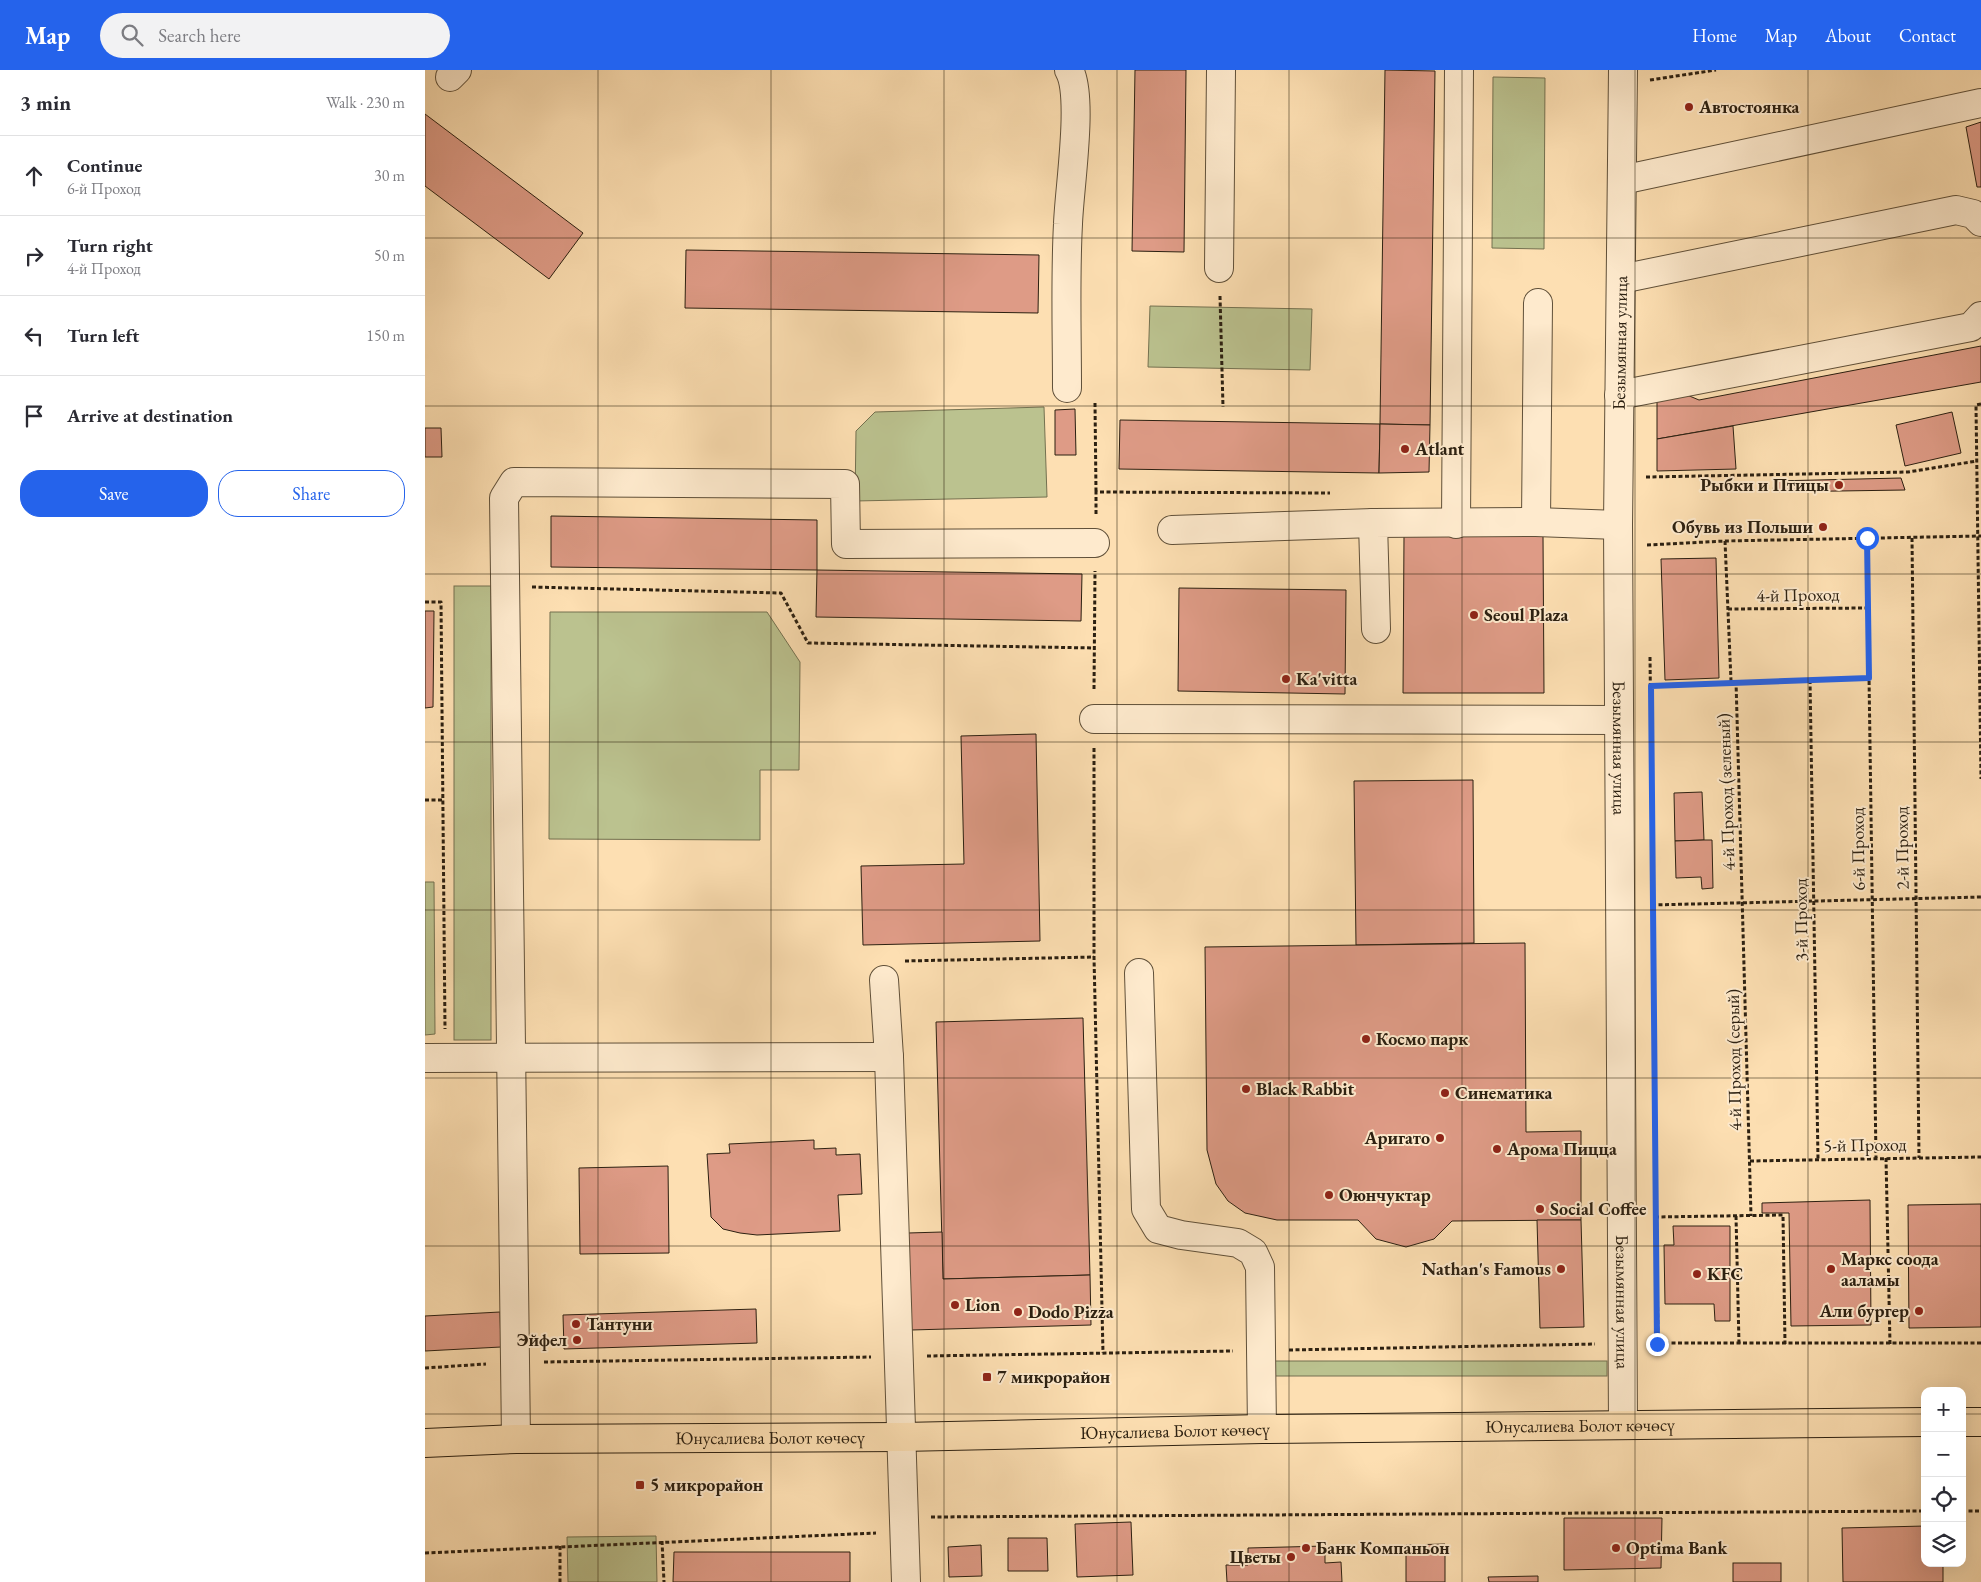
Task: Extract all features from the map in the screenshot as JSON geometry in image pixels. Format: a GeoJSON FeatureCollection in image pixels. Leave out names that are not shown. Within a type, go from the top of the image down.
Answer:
{"type":"FeatureCollection","features":[{"type":"Feature","properties":{"kind":"main road","name":"Юнусалиева Болот көчөсү"},"geometry":{"type":"LineString","coordinates":[[425,1443],[516,1439],[902,1437],[1262,1429],[1921,1422]]}},
{"type":"Feature","properties":{"kind":"main road"},"geometry":{"type":"LineString","coordinates":[[1966,1422],[1981,1422]]}},
{"type":"Feature","properties":{"kind":"street"},"geometry":{"type":"LineString","coordinates":[[1067,388],[1067,225],[1076,97],[1069,70]]}},
{"type":"Feature","properties":{"kind":"street"},"geometry":{"type":"LineString","coordinates":[[1219,268],[1221,70]]}},
{"type":"Feature","properties":{"kind":"street"},"geometry":{"type":"LineString","coordinates":[[1456,524],[1459,70]]}},
{"type":"Feature","properties":{"kind":"street","name":"Безымянная улица"},"geometry":{"type":"LineString","coordinates":[[1623,77],[1618,536],[1623,1425]]}},
{"type":"Feature","properties":{"kind":"street"},"geometry":{"type":"LineString","coordinates":[[1622,180],[1981,103]]}},
{"type":"Feature","properties":{"kind":"street"},"geometry":{"type":"LineString","coordinates":[[1621,279],[1957,210],[1973,214],[1981,222]]}},
{"type":"Feature","properties":{"kind":"street"},"geometry":{"type":"LineString","coordinates":[[1537,522],[1538,303]]}},
{"type":"Feature","properties":{"kind":"street"},"geometry":{"type":"LineString","coordinates":[[1619,395],[1971,327],[1981,316]]}},
{"type":"Feature","properties":{"kind":"street"},"geometry":{"type":"LineString","coordinates":[[516,1439],[504,498],[515,482],[845,484],[846,544],[1095,543]]}},
{"type":"Feature","properties":{"kind":"street"},"geometry":{"type":"LineString","coordinates":[[1172,530],[1373,523],[1456,524],[1537,522],[1618,536]]}},
{"type":"Feature","properties":{"kind":"street"},"geometry":{"type":"LineString","coordinates":[[1373,523],[1376,629]]}},
{"type":"Feature","properties":{"kind":"street"},"geometry":{"type":"LineString","coordinates":[[1094,719],[1619,720]]}},
{"type":"Feature","properties":{"kind":"street"},"geometry":{"type":"LineString","coordinates":[[1139,973],[1146,1209],[1158,1228],[1181,1235],[1238,1243],[1253,1252],[1260,1267],[1262,1429]]}},
{"type":"Feature","properties":{"kind":"street"},"geometry":{"type":"LineString","coordinates":[[884,980],[889,1057],[906,1582]]}},
{"type":"Feature","properties":{"kind":"street"},"geometry":{"type":"LineString","coordinates":[[435,1058],[889,1057]]}},
{"type":"Feature","properties":{"kind":"path"},"geometry":{"type":"LineString","coordinates":[[1623,77],[1716,70]]}},
{"type":"Feature","properties":{"kind":"path"},"geometry":{"type":"LineString","coordinates":[[1219,268],[1223,407]]}},
{"type":"Feature","properties":{"kind":"path"},"geometry":{"type":"LineString","coordinates":[[1095,403],[1094,957],[1103,1353]]}},
{"type":"Feature","properties":{"kind":"path"},"geometry":{"type":"LineString","coordinates":[[1979,404],[1977,461],[1980,536],[1981,779]]}},
{"type":"Feature","properties":{"kind":"path"},"geometry":{"type":"LineString","coordinates":[[1619,478],[1908,472],[1977,461]]}},
{"type":"Feature","properties":{"kind":"path"},"geometry":{"type":"LineString","coordinates":[[1649,477],[1649,487]]}},
{"type":"Feature","properties":{"kind":"path"},"geometry":{"type":"LineString","coordinates":[[1096,492],[1337,493]]}},
{"type":"Feature","properties":{"kind":"path"},"geometry":{"type":"LineString","coordinates":[[1618,536],[1649,545],[1725,541],[1980,536]]}},
{"type":"Feature","properties":{"kind":"path"},"geometry":{"type":"LineString","coordinates":[[1649,536],[1649,555]]}},
{"type":"Feature","properties":{"kind":"path","name":"6-й Проход"},"geometry":{"type":"LineString","coordinates":[[1867,538],[1876,1158]]}},
{"type":"Feature","properties":{"kind":"path","name":"2-й Проход"},"geometry":{"type":"LineString","coordinates":[[1912,538],[1919,1158]]}},
{"type":"Feature","properties":{"kind":"path"},"geometry":{"type":"LineString","coordinates":[[1725,541],[1731,682]]}},
{"type":"Feature","properties":{"kind":"path"},"geometry":{"type":"LineString","coordinates":[[532,587],[781,593],[808,643],[1095,648]]}},
{"type":"Feature","properties":{"kind":"path"},"geometry":{"type":"LineString","coordinates":[[425,602],[441,602],[443,800],[435,1058]]}},
{"type":"Feature","properties":{"kind":"path","name":"4-й Проход"},"geometry":{"type":"LineString","coordinates":[[1728,610],[1868,608]]}},
{"type":"Feature","properties":{"kind":"path"},"geometry":{"type":"LineString","coordinates":[[1650,648],[1657,1344]]}},
{"type":"Feature","properties":{"kind":"path"},"geometry":{"type":"LineString","coordinates":[[1619,688],[1737,681],[1869,678]]}},
{"type":"Feature","properties":{"kind":"path","name":"3-й Проход"},"geometry":{"type":"LineString","coordinates":[[1810,680],[1818,1160]]}},
{"type":"Feature","properties":{"kind":"path","name":"4-й Проход (зеленый)"},"geometry":{"type":"LineString","coordinates":[[1737,681],[1743,903]]}},
{"type":"Feature","properties":{"kind":"path"},"geometry":{"type":"LineString","coordinates":[[425,800],[443,800]]}},
{"type":"Feature","properties":{"kind":"path"},"geometry":{"type":"LineString","coordinates":[[1621,906],[1981,897]]}},
{"type":"Feature","properties":{"kind":"path","name":"4-й Проход (серый)"},"geometry":{"type":"LineString","coordinates":[[1743,903],[1751,1216]]}},
{"type":"Feature","properties":{"kind":"path"},"geometry":{"type":"LineString","coordinates":[[884,980],[883,961],[1094,957]]}},
{"type":"Feature","properties":{"kind":"path","name":"5-й Проход"},"geometry":{"type":"LineString","coordinates":[[1750,1161],[1981,1156]]}},
{"type":"Feature","properties":{"kind":"path"},"geometry":{"type":"LineString","coordinates":[[1886,1158],[1890,1344]]}},
{"type":"Feature","properties":{"kind":"path"},"geometry":{"type":"LineString","coordinates":[[1622,1217],[1783,1215],[1785,1344]]}},
{"type":"Feature","properties":{"kind":"path"},"geometry":{"type":"LineString","coordinates":[[1736,1216],[1739,1344]]}},
{"type":"Feature","properties":{"kind":"path"},"geometry":{"type":"LineString","coordinates":[[425,1368],[515,1362],[899,1357],[1623,1343],[1981,1343]]}},
{"type":"Feature","properties":{"kind":"path"},"geometry":{"type":"LineString","coordinates":[[425,1553],[661,1541],[904,1532],[931,1517],[1370,1516],[1921,1511]]}},
{"type":"Feature","properties":{"kind":"path"},"geometry":{"type":"LineString","coordinates":[[1966,1511],[1981,1511]]}},
{"type":"Feature","properties":{"kind":"path"},"geometry":{"type":"LineString","coordinates":[[661,1541],[664,1582]]}},
{"type":"Feature","properties":{"kind":"path"},"geometry":{"type":"LineString","coordinates":[[560,1546],[560,1582]]}},
{"type":"Feature","properties":{"kind":"green space"},"geometry":{"type":"Polygon","coordinates":[[[1493,77],[1545,78],[1544,249],[1492,248],[1493,77]]]}},
{"type":"Feature","properties":{"kind":"green space"},"geometry":{"type":"Polygon","coordinates":[[[1150,306],[1312,309],[1310,370],[1148,367],[1150,306]]]}},
{"type":"Feature","properties":{"kind":"green space"},"geometry":{"type":"Polygon","coordinates":[[[1044,407],[1047,497],[855,501],[856,431],[875,412],[1044,407]]]}},
{"type":"Feature","properties":{"kind":"green space"},"geometry":{"type":"Polygon","coordinates":[[[454,586],[491,586],[491,1040],[454,1040],[454,586]]]}},
{"type":"Feature","properties":{"kind":"green space"},"geometry":{"type":"Polygon","coordinates":[[[550,612],[767,612],[800,662],[799,770],[760,770],[760,840],[549,839],[550,612]]]}},
{"type":"Feature","properties":{"kind":"green space"},"geometry":{"type":"Polygon","coordinates":[[[425,882],[434,882],[435,1034],[425,1035],[425,882]]]}},
{"type":"Feature","properties":{"kind":"green space"},"geometry":{"type":"Polygon","coordinates":[[[1272,1361],[1607,1361],[1607,1376],[1272,1376],[1272,1361]]]}},
{"type":"Feature","properties":{"kind":"green space"},"geometry":{"type":"Polygon","coordinates":[[[656,1536],[657,1582],[568,1582],[567,1537],[656,1536]]]}},
{"type":"Feature","properties":{"kind":"building"},"geometry":{"type":"Polygon","coordinates":[[[1135,70],[1186,70],[1184,252],[1132,251],[1135,70]]]}},
{"type":"Feature","properties":{"kind":"building"},"geometry":{"type":"Polygon","coordinates":[[[1385,70],[1435,71],[1430,425],[1380,424],[1385,70]]]}},
{"type":"Feature","properties":{"kind":"building"},"geometry":{"type":"Polygon","coordinates":[[[425,114],[583,233],[549,279],[425,186],[425,114]]]}},
{"type":"Feature","properties":{"kind":"building"},"geometry":{"type":"Polygon","coordinates":[[[1981,122],[1981,187],[1977,187],[1966,127],[1981,122]]]}},
{"type":"Feature","properties":{"kind":"building"},"geometry":{"type":"Polygon","coordinates":[[[686,250],[1039,255],[1038,313],[685,308],[686,250]]]}},
{"type":"Feature","properties":{"kind":"building"},"geometry":{"type":"Polygon","coordinates":[[[1981,346],[1981,382],[1657,439],[1657,398],[1680,392],[1699,400],[1981,346]]]}},
{"type":"Feature","properties":{"kind":"building"},"geometry":{"type":"Polygon","coordinates":[[[1075,409],[1076,455],[1055,455],[1055,410],[1075,409]]]}},
{"type":"Feature","properties":{"kind":"building"},"geometry":{"type":"Polygon","coordinates":[[[1952,412],[1961,453],[1905,466],[1896,425],[1952,412]]]}},
{"type":"Feature","properties":{"kind":"building"},"geometry":{"type":"Polygon","coordinates":[[[1120,420],[1380,424],[1379,473],[1119,469],[1120,420]]]}},
{"type":"Feature","properties":{"kind":"building","name":"Atlant"},"geometry":{"type":"Polygon","coordinates":[[[1380,424],[1430,425],[1429,472],[1379,473],[1380,424]]]}},
{"type":"Feature","properties":{"kind":"building"},"geometry":{"type":"Polygon","coordinates":[[[1733,426],[1736,469],[1657,471],[1657,439],[1733,426]]]}},
{"type":"Feature","properties":{"kind":"building"},"geometry":{"type":"Polygon","coordinates":[[[425,428],[441,428],[442,457],[425,457],[425,428]]]}},
{"type":"Feature","properties":{"kind":"building","name":"Рыбки и Птицы"},"geometry":{"type":"Polygon","coordinates":[[[1901,478],[1905,490],[1773,492],[1774,481],[1901,478]]]}},
{"type":"Feature","properties":{"kind":"building"},"geometry":{"type":"Polygon","coordinates":[[[551,516],[817,520],[817,570],[551,567],[551,516]]]}},
{"type":"Feature","properties":{"kind":"building","name":"Seoul Plaza"},"geometry":{"type":"Polygon","coordinates":[[[1404,536],[1543,536],[1544,693],[1403,693],[1404,536]]]}},
{"type":"Feature","properties":{"kind":"building"},"geometry":{"type":"Polygon","coordinates":[[[1716,558],[1719,678],[1665,680],[1661,559],[1716,558]]]}},
{"type":"Feature","properties":{"kind":"building"},"geometry":{"type":"Polygon","coordinates":[[[817,570],[1082,574],[1081,621],[816,617],[817,570]]]}},
{"type":"Feature","properties":{"kind":"building"},"geometry":{"type":"Polygon","coordinates":[[[1179,588],[1346,590],[1345,694],[1178,691],[1179,588]]]}},
{"type":"Feature","properties":{"kind":"building"},"geometry":{"type":"Polygon","coordinates":[[[425,611],[434,611],[433,707],[425,708],[425,611]]]}},
{"type":"Feature","properties":{"kind":"building"},"geometry":{"type":"Polygon","coordinates":[[[1036,734],[1040,941],[863,945],[861,866],[964,864],[961,736],[1036,734]]]}},
{"type":"Feature","properties":{"kind":"building"},"geometry":{"type":"Polygon","coordinates":[[[1473,780],[1474,943],[1356,945],[1354,781],[1473,780]]]}},
{"type":"Feature","properties":{"kind":"building"},"geometry":{"type":"Polygon","coordinates":[[[1702,792],[1704,840],[1675,841],[1674,793],[1702,792]]]}},
{"type":"Feature","properties":{"kind":"building"},"geometry":{"type":"Polygon","coordinates":[[[1712,840],[1713,888],[1702,889],[1701,877],[1676,878],[1675,841],[1712,840]]]}},
{"type":"Feature","properties":{"kind":"building","name":"Космо парк"},"geometry":{"type":"Polygon","coordinates":[[[1525,943],[1526,1132],[1581,1131],[1581,1220],[1452,1221],[1434,1239],[1406,1247],[1376,1239],[1358,1220],[1277,1220],[1245,1213],[1228,1201],[1216,1184],[1207,1150],[1205,947],[1525,943]]]}},
{"type":"Feature","properties":{"kind":"building"},"geometry":{"type":"Polygon","coordinates":[[[1083,1018],[1090,1275],[943,1279],[936,1022],[1083,1018]]]}},
{"type":"Feature","properties":{"kind":"building"},"geometry":{"type":"Polygon","coordinates":[[[814,1140],[814,1149],[836,1148],[836,1155],[860,1154],[862,1194],[838,1195],[840,1231],[757,1235],[723,1229],[711,1217],[707,1154],[730,1153],[729,1144],[814,1140]]]}},
{"type":"Feature","properties":{"kind":"building"},"geometry":{"type":"Polygon","coordinates":[[[668,1166],[669,1253],[580,1254],[579,1168],[668,1166]]]}},
{"type":"Feature","properties":{"kind":"building","name":"Маркс соода ааламы"},"geometry":{"type":"Polygon","coordinates":[[[1870,1200],[1871,1325],[1791,1326],[1789,1213],[1762,1213],[1762,1203],[1870,1200]]]}},
{"type":"Feature","properties":{"kind":"building"},"geometry":{"type":"Polygon","coordinates":[[[1981,1204],[1981,1327],[1909,1328],[1908,1205],[1981,1204]]]}},
{"type":"Feature","properties":{"kind":"building"},"geometry":{"type":"Polygon","coordinates":[[[1537,1220],[1581,1220],[1584,1327],[1540,1328],[1537,1220]]]}},
{"type":"Feature","properties":{"kind":"building","name":"KFC"},"geometry":{"type":"Polygon","coordinates":[[[1673,1226],[1730,1226],[1730,1321],[1715,1321],[1714,1304],[1665,1304],[1664,1245],[1674,1245],[1673,1226]]]}},
{"type":"Feature","properties":{"kind":"building"},"geometry":{"type":"Polygon","coordinates":[[[942,1232],[943,1279],[1090,1275],[1091,1325],[911,1330],[908,1233],[942,1232]]]}},
{"type":"Feature","properties":{"kind":"building"},"geometry":{"type":"Polygon","coordinates":[[[756,1309],[757,1343],[564,1349],[563,1315],[756,1309]]]}},
{"type":"Feature","properties":{"kind":"building"},"geometry":{"type":"Polygon","coordinates":[[[500,1312],[501,1347],[425,1351],[425,1316],[500,1312]]]}},
{"type":"Feature","properties":{"kind":"building"},"geometry":{"type":"Polygon","coordinates":[[[1564,1518],[1662,1518],[1661,1568],[1564,1570],[1564,1518]]]}},
{"type":"Feature","properties":{"kind":"building"},"geometry":{"type":"Polygon","coordinates":[[[1131,1522],[1133,1575],[1077,1577],[1075,1524],[1131,1522]]]}},
{"type":"Feature","properties":{"kind":"building"},"geometry":{"type":"Polygon","coordinates":[[[1921,1526],[1921,1567],[1943,1567],[1943,1582],[1843,1582],[1842,1528],[1921,1526]]]}},
{"type":"Feature","properties":{"kind":"building"},"geometry":{"type":"Polygon","coordinates":[[[1008,1538],[1047,1538],[1048,1571],[1008,1571],[1008,1538]]]}},
{"type":"Feature","properties":{"kind":"building"},"geometry":{"type":"Polygon","coordinates":[[[1445,1544],[1445,1582],[1406,1582],[1406,1545],[1445,1544]]]}},
{"type":"Feature","properties":{"kind":"building"},"geometry":{"type":"Polygon","coordinates":[[[981,1545],[982,1576],[949,1577],[948,1547],[981,1545]]]}},
{"type":"Feature","properties":{"kind":"building"},"geometry":{"type":"Polygon","coordinates":[[[1325,1546],[1325,1563],[1341,1562],[1342,1582],[1227,1582],[1226,1565],[1248,1565],[1248,1548],[1325,1546]]]}},
{"type":"Feature","properties":{"kind":"building"},"geometry":{"type":"Polygon","coordinates":[[[674,1552],[850,1552],[850,1582],[673,1582],[674,1552]]]}},
{"type":"Feature","properties":{"kind":"building"},"geometry":{"type":"Polygon","coordinates":[[[1733,1563],[1781,1563],[1781,1582],[1733,1582],[1733,1563]]]}},
{"type":"Feature","properties":{"kind":"building"},"geometry":{"type":"Polygon","coordinates":[[[1538,1576],[1538,1582],[1489,1582],[1488,1577],[1538,1576]]]}},
{"type":"Feature","properties":{"kind":"place","name":"Автостоянка"},"geometry":{"type":"Point","coordinates":[1689,107]}},
{"type":"Feature","properties":{"kind":"place","name":"Atlant"},"geometry":{"type":"Point","coordinates":[1405,449]}},
{"type":"Feature","properties":{"kind":"place","name":"Рыбки и Птицы"},"geometry":{"type":"Point","coordinates":[1839,485]}},
{"type":"Feature","properties":{"kind":"place","name":"Обувь из Польши"},"geometry":{"type":"Point","coordinates":[1823,527]}},
{"type":"Feature","properties":{"kind":"place","name":"Seoul Plaza"},"geometry":{"type":"Point","coordinates":[1474,615]}},
{"type":"Feature","properties":{"kind":"place","name":"Ka'vitta"},"geometry":{"type":"Point","coordinates":[1286,679]}},
{"type":"Feature","properties":{"kind":"place","name":"Космо парк"},"geometry":{"type":"Point","coordinates":[1366,1039]}},
{"type":"Feature","properties":{"kind":"place","name":"Black Rabbit"},"geometry":{"type":"Point","coordinates":[1246,1089]}},
{"type":"Feature","properties":{"kind":"place","name":"Синематика"},"geometry":{"type":"Point","coordinates":[1445,1093]}},
{"type":"Feature","properties":{"kind":"place","name":"Аригато"},"geometry":{"type":"Point","coordinates":[1440,1138]}},
{"type":"Feature","properties":{"kind":"place","name":"Арома Пицца"},"geometry":{"type":"Point","coordinates":[1497,1149]}},
{"type":"Feature","properties":{"kind":"place","name":"Оюнчуктар"},"geometry":{"type":"Point","coordinates":[1329,1195]}},
{"type":"Feature","properties":{"kind":"place","name":"Social Coffee"},"geometry":{"type":"Point","coordinates":[1540,1209]}},
{"type":"Feature","properties":{"kind":"place","name":"Nathan's Famous"},"geometry":{"type":"Point","coordinates":[1561,1269]}},
{"type":"Feature","properties":{"kind":"place","name":"Маркс соода ааламы"},"geometry":{"type":"Point","coordinates":[1831,1269]}},
{"type":"Feature","properties":{"kind":"place","name":"KFC"},"geometry":{"type":"Point","coordinates":[1697,1274]}},
{"type":"Feature","properties":{"kind":"place","name":"Lion"},"geometry":{"type":"Point","coordinates":[955,1305]}},
{"type":"Feature","properties":{"kind":"place","name":"Али бургер"},"geometry":{"type":"Point","coordinates":[1919,1311]}},
{"type":"Feature","properties":{"kind":"place","name":"Dodo Pizza"},"geometry":{"type":"Point","coordinates":[1018,1312]}},
{"type":"Feature","properties":{"kind":"place","name":"Тантуни"},"geometry":{"type":"Point","coordinates":[576,1324]}},
{"type":"Feature","properties":{"kind":"place","name":"Эйфел"},"geometry":{"type":"Point","coordinates":[577,1340]}},
{"type":"Feature","properties":{"kind":"place","name":"7 микрорайон"},"geometry":{"type":"Point","coordinates":[987,1377]}},
{"type":"Feature","properties":{"kind":"place","name":"5 микрорайон"},"geometry":{"type":"Point","coordinates":[640,1485]}},
{"type":"Feature","properties":{"kind":"place","name":"Банк Компаньон"},"geometry":{"type":"Point","coordinates":[1306,1548]}},
{"type":"Feature","properties":{"kind":"place","name":"Optima Bank"},"geometry":{"type":"Point","coordinates":[1616,1548]}},
{"type":"Feature","properties":{"kind":"place","name":"Цветы"},"geometry":{"type":"Point","coordinates":[1291,1557]}},
{"type":"Feature","properties":{"kind":"route"},"geometry":{"type":"LineString","coordinates":[[1657,1344],[1651,686],[1869,678],[1867,538]]}}]}
